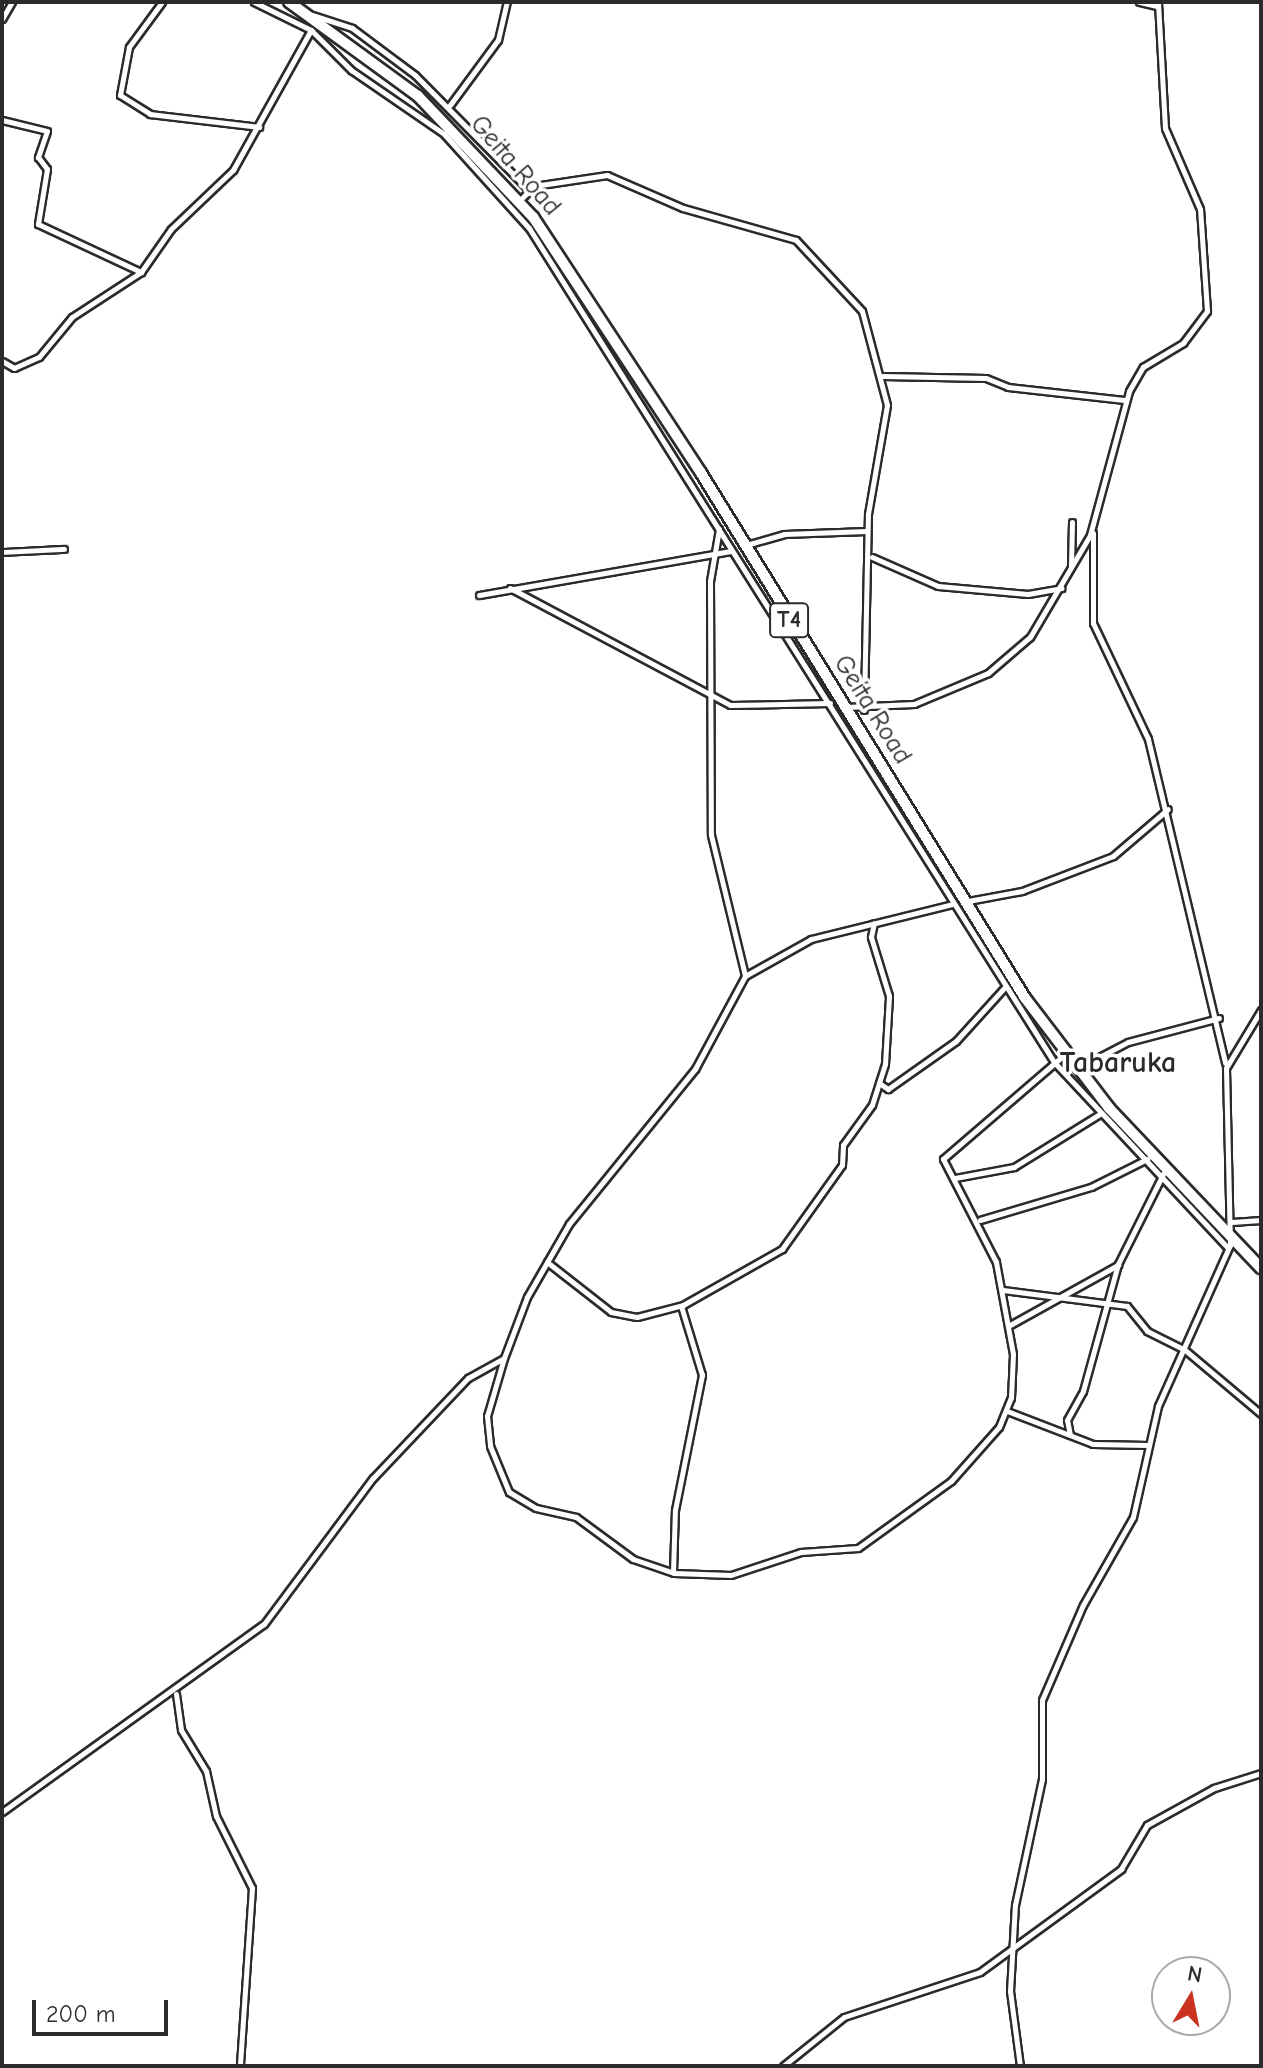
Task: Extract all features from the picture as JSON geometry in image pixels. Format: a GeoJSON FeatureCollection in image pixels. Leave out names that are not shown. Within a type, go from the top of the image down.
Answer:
{"type":"FeatureCollection","features":[{"type":"Feature","properties":{"kind":"highway","name":"Geita Road"},"geometry":{"type":"LineString","coordinates":[[289,2],[314,17],[418,96],[519,201],[572,271],[966,901],[1104,1111],[1230,1242],[1261,1268]]}},
{"type":"Feature","properties":{"kind":"street"},"geometry":{"type":"LineString","coordinates":[[2,19],[12,2]]}},
{"type":"Feature","properties":{"kind":"street"},"geometry":{"type":"LineString","coordinates":[[162,2],[129,47],[120,95],[150,114],[259,127]]}},
{"type":"Feature","properties":{"kind":"street"},"geometry":{"type":"LineString","coordinates":[[254,2],[311,30],[357,75],[454,142],[523,220],[830,703],[1005,987],[1054,1062],[1104,1111],[1014,1167],[955,1178]]}},
{"type":"Feature","properties":{"kind":"street"},"geometry":{"type":"LineString","coordinates":[[450,105],[498,40],[507,2]]}},
{"type":"Feature","properties":{"kind":"street"},"geometry":{"type":"LineString","coordinates":[[844,707],[864,710],[903,707],[988,673],[1030,637],[1062,587],[1092,528],[1124,400],[1143,367],[1197,329],[1209,300],[1200,209],[1165,128],[1157,4],[1139,2]]}},
{"type":"Feature","properties":{"kind":"street"},"geometry":{"type":"LineString","coordinates":[[2,361],[14,368],[39,357],[72,317],[141,272],[171,229],[233,170],[311,30],[314,17],[352,28],[450,105],[528,189]]}},
{"type":"Feature","properties":{"kind":"street"},"geometry":{"type":"LineString","coordinates":[[2,120],[47,131],[38,157],[47,169],[38,224],[141,272]]}},
{"type":"Feature","properties":{"kind":"street"},"geometry":{"type":"LineString","coordinates":[[519,201],[528,189],[600,173],[683,208],[796,240],[862,311],[882,376],[887,405],[867,531],[871,557],[864,710]]}},
{"type":"Feature","properties":{"kind":"street"},"geometry":{"type":"LineString","coordinates":[[882,376],[986,378],[1008,387],[1124,400]]}},
{"type":"Feature","properties":{"kind":"street"},"geometry":{"type":"LineString","coordinates":[[1071,567],[1072,522]]}},
{"type":"Feature","properties":{"kind":"street"},"geometry":{"type":"LineString","coordinates":[[1020,2066],[1010,1991],[1018,1878],[1042,1779],[1044,1695],[1133,1517],[1148,1445],[1230,1242],[1232,1222],[1226,1068],[1219,1018],[1169,808],[1141,719],[1093,623],[1092,528]]}},
{"type":"Feature","properties":{"kind":"street"},"geometry":{"type":"LineString","coordinates":[[719,529],[711,554],[709,695],[713,847],[745,976]]}},
{"type":"Feature","properties":{"kind":"street"},"geometry":{"type":"LineString","coordinates":[[744,546],[784,534],[867,531]]}},
{"type":"Feature","properties":{"kind":"street"},"geometry":{"type":"LineString","coordinates":[[2,552],[64,549]]}},
{"type":"Feature","properties":{"kind":"street"},"geometry":{"type":"LineString","coordinates":[[479,595],[510,588],[608,578],[731,551]]}},
{"type":"Feature","properties":{"kind":"street"},"geometry":{"type":"LineString","coordinates":[[871,557],[938,586],[1034,594],[1062,587]]}},
{"type":"Feature","properties":{"kind":"street"},"geometry":{"type":"LineString","coordinates":[[510,588],[730,705],[830,703]]}},
{"type":"Feature","properties":{"kind":"street"},"geometry":{"type":"LineString","coordinates":[[966,901],[1022,891],[1113,856],[1169,808]]}},
{"type":"Feature","properties":{"kind":"street"},"geometry":{"type":"LineString","coordinates":[[952,904],[811,939],[745,976],[695,1069],[547,1262],[504,1358],[487,1427],[509,1492],[539,1510],[576,1517],[633,1559],[674,1573],[731,1575],[801,1552],[858,1548],[944,1488],[1007,1411],[1010,1325],[1003,1290],[980,1220],[943,1159],[1065,1054]]}},
{"type":"Feature","properties":{"kind":"street"},"geometry":{"type":"LineString","coordinates":[[547,1262],[611,1312],[637,1317],[681,1306],[782,1249],[842,1165],[843,1145],[879,1083],[891,1021],[887,977],[871,937],[874,923]]}},
{"type":"Feature","properties":{"kind":"street"},"geometry":{"type":"LineString","coordinates":[[879,1083],[888,1089],[956,1041],[1005,987]]}},
{"type":"Feature","properties":{"kind":"street"},"geometry":{"type":"LineString","coordinates":[[1226,1068],[1261,1010]]}},
{"type":"Feature","properties":{"kind":"street"},"geometry":{"type":"LineString","coordinates":[[1077,1069],[1128,1042],[1219,1018]]}},
{"type":"Feature","properties":{"kind":"street"},"geometry":{"type":"LineString","coordinates":[[980,1220],[1077,1192],[1149,1157]]}},
{"type":"Feature","properties":{"kind":"street"},"geometry":{"type":"LineString","coordinates":[[1070,1435],[1067,1420],[1082,1394],[1118,1264],[1164,1173]]}},
{"type":"Feature","properties":{"kind":"street"},"geometry":{"type":"LineString","coordinates":[[1232,1222],[1261,1220]]}},
{"type":"Feature","properties":{"kind":"street"},"geometry":{"type":"LineString","coordinates":[[1010,1325],[1052,1298],[1118,1264]]}},
{"type":"Feature","properties":{"kind":"street"},"geometry":{"type":"LineString","coordinates":[[1003,1290],[1052,1298],[1108,1301],[1132,1309],[1147,1331],[1185,1350],[1260,1411]]}},
{"type":"Feature","properties":{"kind":"street"},"geometry":{"type":"LineString","coordinates":[[674,1573],[675,1510],[702,1375],[691,1321],[681,1306]]}},
{"type":"Feature","properties":{"kind":"street"},"geometry":{"type":"LineString","coordinates":[[2,1812],[82,1750],[176,1693],[264,1624],[373,1478],[468,1378],[504,1358]]}},
{"type":"Feature","properties":{"kind":"street"},"geometry":{"type":"LineString","coordinates":[[1007,1411],[1093,1444],[1148,1445]]}},
{"type":"Feature","properties":{"kind":"street"},"geometry":{"type":"LineString","coordinates":[[176,1693],[181,1730],[206,1771],[216,1816],[252,1888],[240,2066]]}},
{"type":"Feature","properties":{"kind":"street"},"geometry":{"type":"LineString","coordinates":[[783,2066],[844,2017],[960,1982],[1014,1948],[1121,1869],[1147,1825],[1214,1788],[1261,1773]]}},
{"type":"Feature","properties":{"kind":"district","name":"Tabaruka"},"geometry":{"type":"Point","coordinates":[1118,1063]}}]}
